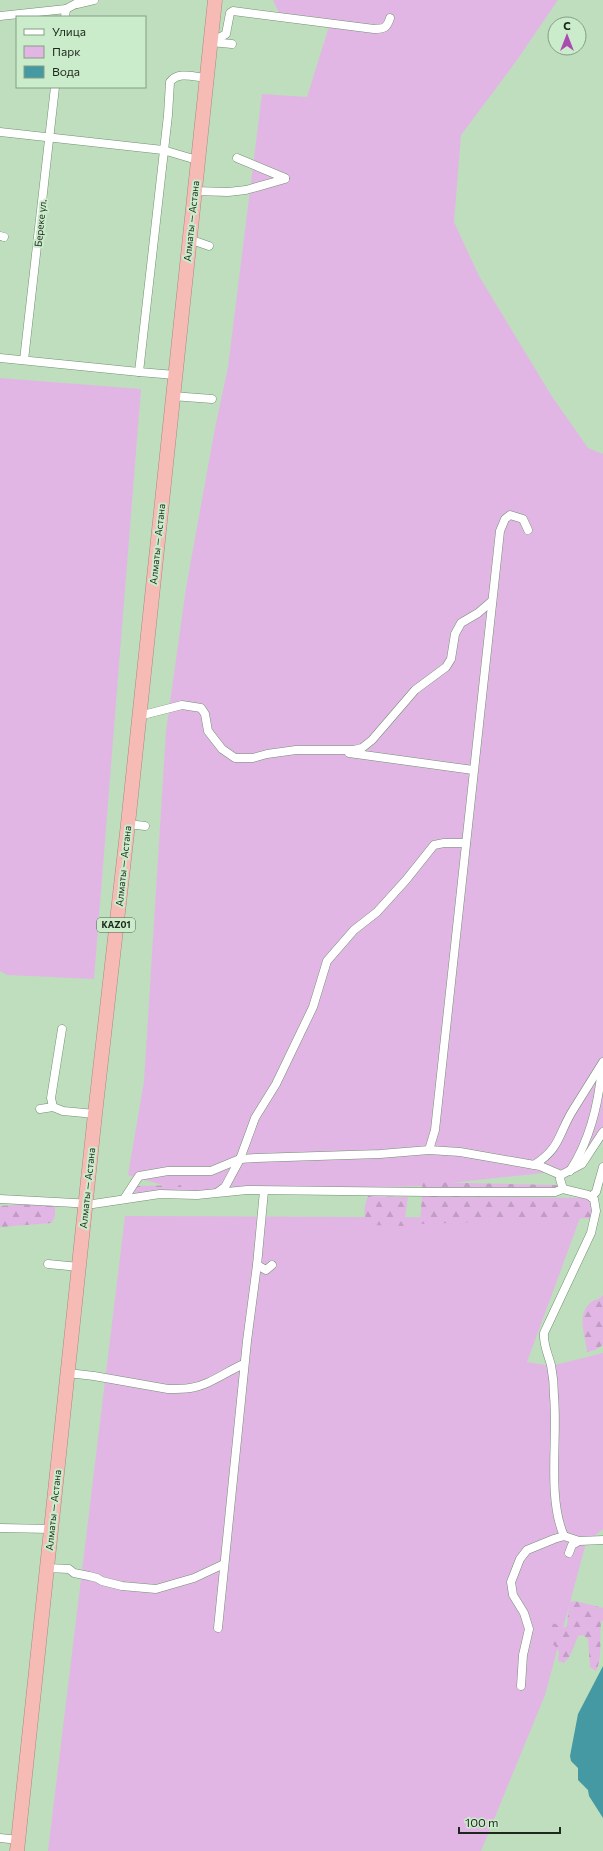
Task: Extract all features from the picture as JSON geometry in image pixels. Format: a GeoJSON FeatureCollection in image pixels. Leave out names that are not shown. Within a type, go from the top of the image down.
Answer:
{"type":"FeatureCollection","features":[{"type":"Feature","properties":{"kind":"highway","name":"Алматы — Астана"},"geometry":{"type":"LineString","coordinates":[[18,1845],[94,1114],[128,824],[214,0]]}},
{"type":"Feature","properties":{"kind":"street"},"geometry":{"type":"LineString","coordinates":[[0,16],[65,13],[80,2],[94,0]]}},
{"type":"Feature","properties":{"kind":"street"},"geometry":{"type":"LineString","coordinates":[[210,39],[219,38],[226,34],[230,13],[234,11],[374,29],[383,29],[388,26],[390,18]]}},
{"type":"Feature","properties":{"kind":"street"},"geometry":{"type":"LineString","coordinates":[[210,39],[232,44]]}},
{"type":"Feature","properties":{"kind":"street"},"geometry":{"type":"LineString","coordinates":[[138,372],[168,115],[170,82],[179,75],[206,78]]}},
{"type":"Feature","properties":{"kind":"street","name":"Береке ул."},"geometry":{"type":"LineString","coordinates":[[24,360],[55,88]]}},
{"type":"Feature","properties":{"kind":"street"},"geometry":{"type":"LineString","coordinates":[[0,132],[163,150],[197,160]]}},
{"type":"Feature","properties":{"kind":"street"},"geometry":{"type":"LineString","coordinates":[[194,191],[211,193],[240,191],[285,179],[237,158]]}},
{"type":"Feature","properties":{"kind":"street"},"geometry":{"type":"LineString","coordinates":[[189,239],[209,246]]}},
{"type":"Feature","properties":{"kind":"street"},"geometry":{"type":"LineString","coordinates":[[0,358],[175,375]]}},
{"type":"Feature","properties":{"kind":"street"},"geometry":{"type":"LineString","coordinates":[[172,396],[212,399]]}},
{"type":"Feature","properties":{"kind":"street"},"geometry":{"type":"LineString","coordinates":[[429,1150],[435,1130],[500,531],[503,522],[510,516],[523,519],[528,530]]}},
{"type":"Feature","properties":{"kind":"street"},"geometry":{"type":"LineString","coordinates":[[344,751],[362,748],[372,740],[415,690],[446,667],[451,659],[455,634],[461,623],[478,613],[492,601]]}},
{"type":"Feature","properties":{"kind":"street"},"geometry":{"type":"LineString","coordinates":[[139,716],[163,711],[176,706],[198,707],[204,711],[208,731],[213,738],[222,749],[239,759],[290,750],[344,751],[406,762],[473,770]]}},
{"type":"Feature","properties":{"kind":"street"},"geometry":{"type":"LineString","coordinates":[[128,824],[145,826]]}},
{"type":"Feature","properties":{"kind":"street"},"geometry":{"type":"LineString","coordinates":[[218,1192],[225,1187],[240,1159],[255,1118],[276,1084],[313,1007],[327,961],[354,930],[377,912],[406,880],[434,845],[444,843],[466,844]]}},
{"type":"Feature","properties":{"kind":"street"},"geometry":{"type":"LineString","coordinates":[[53,1107],[51,1098],[62,1029]]}},
{"type":"Feature","properties":{"kind":"street"},"geometry":{"type":"LineString","coordinates":[[534,1165],[544,1158],[554,1147],[572,1111],[603,1061]]}},
{"type":"Feature","properties":{"kind":"street"},"geometry":{"type":"LineString","coordinates":[[570,1171],[577,1162],[591,1124],[600,1085],[603,1061]]}},
{"type":"Feature","properties":{"kind":"street"},"geometry":{"type":"LineString","coordinates":[[40,1109],[53,1107],[63,1111],[94,1114]]}},
{"type":"Feature","properties":{"kind":"street"},"geometry":{"type":"LineString","coordinates":[[124,1198],[138,1176],[168,1171],[211,1172],[240,1159],[429,1150],[460,1152],[534,1165],[561,1175],[582,1164],[603,1132]]}},
{"type":"Feature","properties":{"kind":"street"},"geometry":{"type":"LineString","coordinates":[[591,1197],[596,1192],[603,1167]]}},
{"type":"Feature","properties":{"kind":"street"},"geometry":{"type":"LineString","coordinates":[[561,1175],[560,1179],[563,1189]]}},
{"type":"Feature","properties":{"kind":"street"},"geometry":{"type":"LineString","coordinates":[[0,1199],[85,1204],[160,1194],[197,1195],[218,1192],[555,1192],[563,1189],[591,1197],[594,1199],[596,1207],[591,1233],[544,1333],[544,1341],[551,1366],[555,1398],[556,1506],[559,1524],[564,1536]]}},
{"type":"Feature","properties":{"kind":"street"},"geometry":{"type":"LineString","coordinates":[[218,1628],[244,1364],[257,1265],[264,1191]]}},
{"type":"Feature","properties":{"kind":"street"},"geometry":{"type":"LineString","coordinates":[[48,1264],[78,1267]]}},
{"type":"Feature","properties":{"kind":"street"},"geometry":{"type":"LineString","coordinates":[[257,1265],[266,1270],[272,1265]]}},
{"type":"Feature","properties":{"kind":"street"},"geometry":{"type":"LineString","coordinates":[[68,1373],[168,1389],[191,1388],[227,1374],[244,1364]]}},
{"type":"Feature","properties":{"kind":"street"},"geometry":{"type":"LineString","coordinates":[[0,1528],[51,1529]]}},
{"type":"Feature","properties":{"kind":"street"},"geometry":{"type":"LineString","coordinates":[[521,1686],[523,1655],[529,1629],[524,1613],[513,1595],[511,1582],[514,1572],[527,1550],[564,1536],[579,1541],[603,1540]]}},
{"type":"Feature","properties":{"kind":"street"},"geometry":{"type":"LineString","coordinates":[[569,1553],[572,1545],[579,1541]]}},
{"type":"Feature","properties":{"kind":"street"},"geometry":{"type":"LineString","coordinates":[[47,1568],[70,1569],[74,1573],[122,1586],[156,1589],[194,1578],[224,1564]]}},
{"type":"Feature","properties":{"kind":"street"},"geometry":{"type":"LineString","coordinates":[[0,1838],[18,1845]]}},
{"type":"Feature","properties":{"kind":"green space"},"geometry":{"type":"Polygon","coordinates":[[[273,0],[558,0],[517,60],[461,135],[454,222],[479,276],[551,395],[588,448],[603,454],[603,1136],[572,1170],[422,1186],[264,1191],[197,1195],[128,1175],[144,1081],[166,731],[186,588],[215,428],[228,367],[262,94],[307,97],[331,20],[279,13],[273,0]]]}},
{"type":"Feature","properties":{"kind":"green space"},"geometry":{"type":"Polygon","coordinates":[[[0,378],[141,389],[94,979],[7,975],[0,971],[0,378]]]}},
{"type":"Feature","properties":{"kind":"green space"},"geometry":{"type":"Polygon","coordinates":[[[424,1182],[556,1185],[559,1187],[559,1190],[423,1189],[422,1186],[424,1182]]]}},
{"type":"Feature","properties":{"kind":"green space"},"geometry":{"type":"Polygon","coordinates":[[[181,1185],[183,1193],[128,1199],[136,1186],[181,1185]]]}},
{"type":"Feature","properties":{"kind":"green space"},"geometry":{"type":"Polygon","coordinates":[[[368,1196],[408,1197],[404,1226],[370,1225],[367,1222],[364,1211],[368,1196]]]}},
{"type":"Feature","properties":{"kind":"green space"},"geometry":{"type":"Polygon","coordinates":[[[422,1196],[585,1198],[593,1202],[593,1218],[420,1224],[422,1196]]]}},
{"type":"Feature","properties":{"kind":"green space"},"geometry":{"type":"Polygon","coordinates":[[[47,1204],[55,1207],[55,1216],[52,1223],[0,1227],[0,1206],[47,1204]]]}},
{"type":"Feature","properties":{"kind":"green space"},"geometry":{"type":"Polygon","coordinates":[[[125,1216],[580,1218],[527,1362],[551,1366],[603,1353],[603,1529],[586,1543],[545,1695],[481,1851],[48,1851],[125,1216]]]}},
{"type":"Feature","properties":{"kind":"green space"},"geometry":{"type":"Polygon","coordinates":[[[603,1295],[603,1345],[595,1350],[587,1352],[583,1327],[583,1314],[590,1303],[603,1295]]]}},
{"type":"Feature","properties":{"kind":"green space"},"geometry":{"type":"Polygon","coordinates":[[[575,1601],[603,1608],[603,1620],[601,1622],[600,1629],[600,1654],[596,1671],[590,1667],[588,1639],[583,1635],[578,1636],[570,1656],[564,1663],[558,1661],[559,1651],[551,1642],[548,1626],[550,1623],[556,1624],[561,1629],[567,1626],[569,1602],[575,1601]]]}},
{"type":"Feature","properties":{"kind":"water"},"geometry":{"type":"Polygon","coordinates":[[[603,1666],[603,1818],[589,1796],[588,1790],[578,1780],[578,1768],[571,1761],[570,1756],[578,1714],[603,1666]]]}}]}
